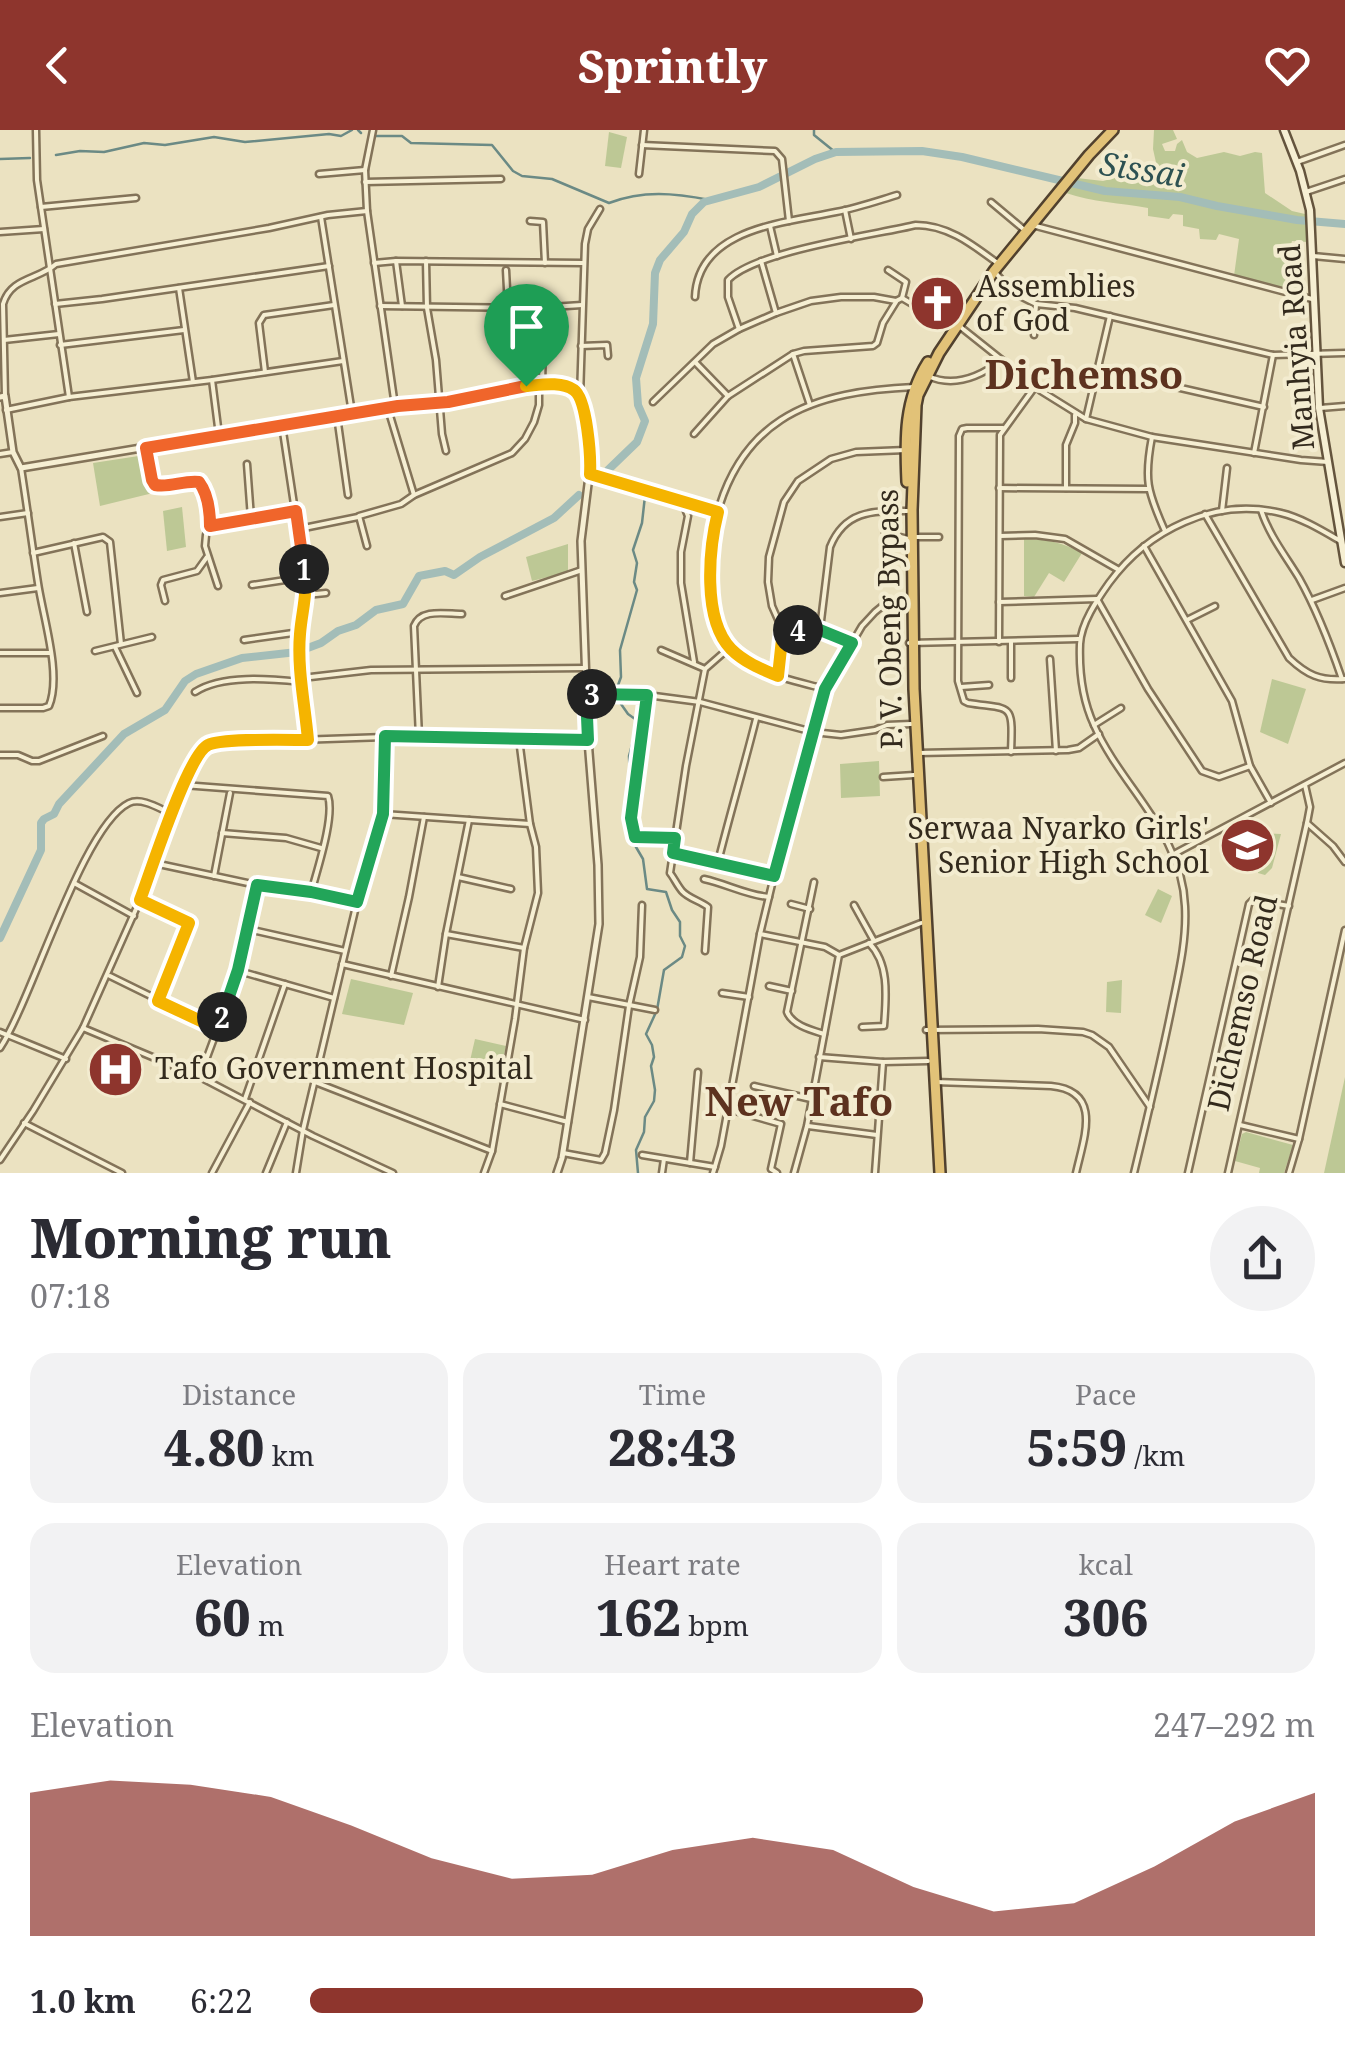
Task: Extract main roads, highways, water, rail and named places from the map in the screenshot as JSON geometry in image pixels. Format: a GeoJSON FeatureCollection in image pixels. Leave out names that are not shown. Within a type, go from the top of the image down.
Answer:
{"type":"FeatureCollection","features":[{"type":"Feature","properties":{"kind":"highway","name":"P. V. Obeng Bypass"},"geometry":{"type":"LineString","coordinates":[[937,1173],[935,1082],[921,923],[911,724],[906,450],[910,401],[914,387],[996,266],[1105,130]]}},
{"type":"Feature","properties":{"kind":"highway","name":"P. V. Obeng Bypass"},"geometry":{"type":"LineString","coordinates":[[1065,181],[1113,130]]}},
{"type":"Feature","properties":{"kind":"highway","name":"P. V. Obeng Bypass"},"geometry":{"type":"LineString","coordinates":[[937,1173],[928,1062],[918,753],[908,600],[916,405],[954,326]]}},
{"type":"Feature","properties":{"kind":"main road","name":"Manhyia Road"},"geometry":{"type":"LineString","coordinates":[[1284,130],[1310,210],[1319,408],[1345,563]]}},
{"type":"Feature","properties":{"kind":"waterway"},"geometry":{"type":"LineString","coordinates":[[56,155],[214,137],[245,142],[341,136],[352,130]]}},
{"type":"Feature","properties":{"kind":"waterway"},"geometry":{"type":"LineString","coordinates":[[358,130],[361,133]]}},
{"type":"Feature","properties":{"kind":"waterway"},"geometry":{"type":"LineString","coordinates":[[814,130],[814,135],[835,152]]}},
{"type":"Feature","properties":{"kind":"waterway"},"geometry":{"type":"LineString","coordinates":[[375,136],[402,136],[411,143],[492,145],[522,176],[552,179],[609,203],[659,194],[710,200]]}},
{"type":"Feature","properties":{"kind":"waterway","name":"Sissai"},"geometry":{"type":"LineString","coordinates":[[608,470],[637,442],[645,421],[638,405],[636,378],[653,324],[655,273],[660,260],[704,202],[759,187],[815,159],[836,152],[922,151],[1105,191],[1180,197],[1297,220],[1345,224]]}},
{"type":"Feature","properties":{"kind":"waterway"},"geometry":{"type":"LineString","coordinates":[[0,159],[30,158]]}},
{"type":"Feature","properties":{"kind":"waterway"},"geometry":{"type":"LineString","coordinates":[[0,938],[41,850],[41,823],[54,814],[124,734],[165,710],[185,681],[242,658],[297,652],[321,643],[376,610],[403,604],[419,576],[445,571],[454,575],[554,518],[579,495]]}},
{"type":"Feature","properties":{"kind":"waterway"},"geometry":{"type":"LineString","coordinates":[[638,1173],[636,1150],[655,1090],[651,1066],[654,1057],[646,1034],[657,1010],[664,970],[682,957],[685,946],[680,922],[666,892],[647,889],[643,859],[626,830],[625,820],[629,756],[637,726],[621,704],[617,688],[621,677],[620,650],[637,590],[633,550],[645,496]]}},
{"type":"Feature","properties":{"kind":"place","name":"Assemblies of God"},"geometry":{"type":"Point","coordinates":[937,304]}},
{"type":"Feature","properties":{"kind":"place","name":"Serwaa Nyarko Girls' Senior High School"},"geometry":{"type":"Point","coordinates":[1248,846]}},
{"type":"Feature","properties":{"kind":"place","name":"Tafo Government Hospital"},"geometry":{"type":"Point","coordinates":[116,1069]}},
{"type":"Feature","properties":{"kind":"district","name":"Dichemso"},"geometry":{"type":"Point","coordinates":[1084,375]}},
{"type":"Feature","properties":{"kind":"district","name":"New Tafo"},"geometry":{"type":"Point","coordinates":[799,1102]}}]}
